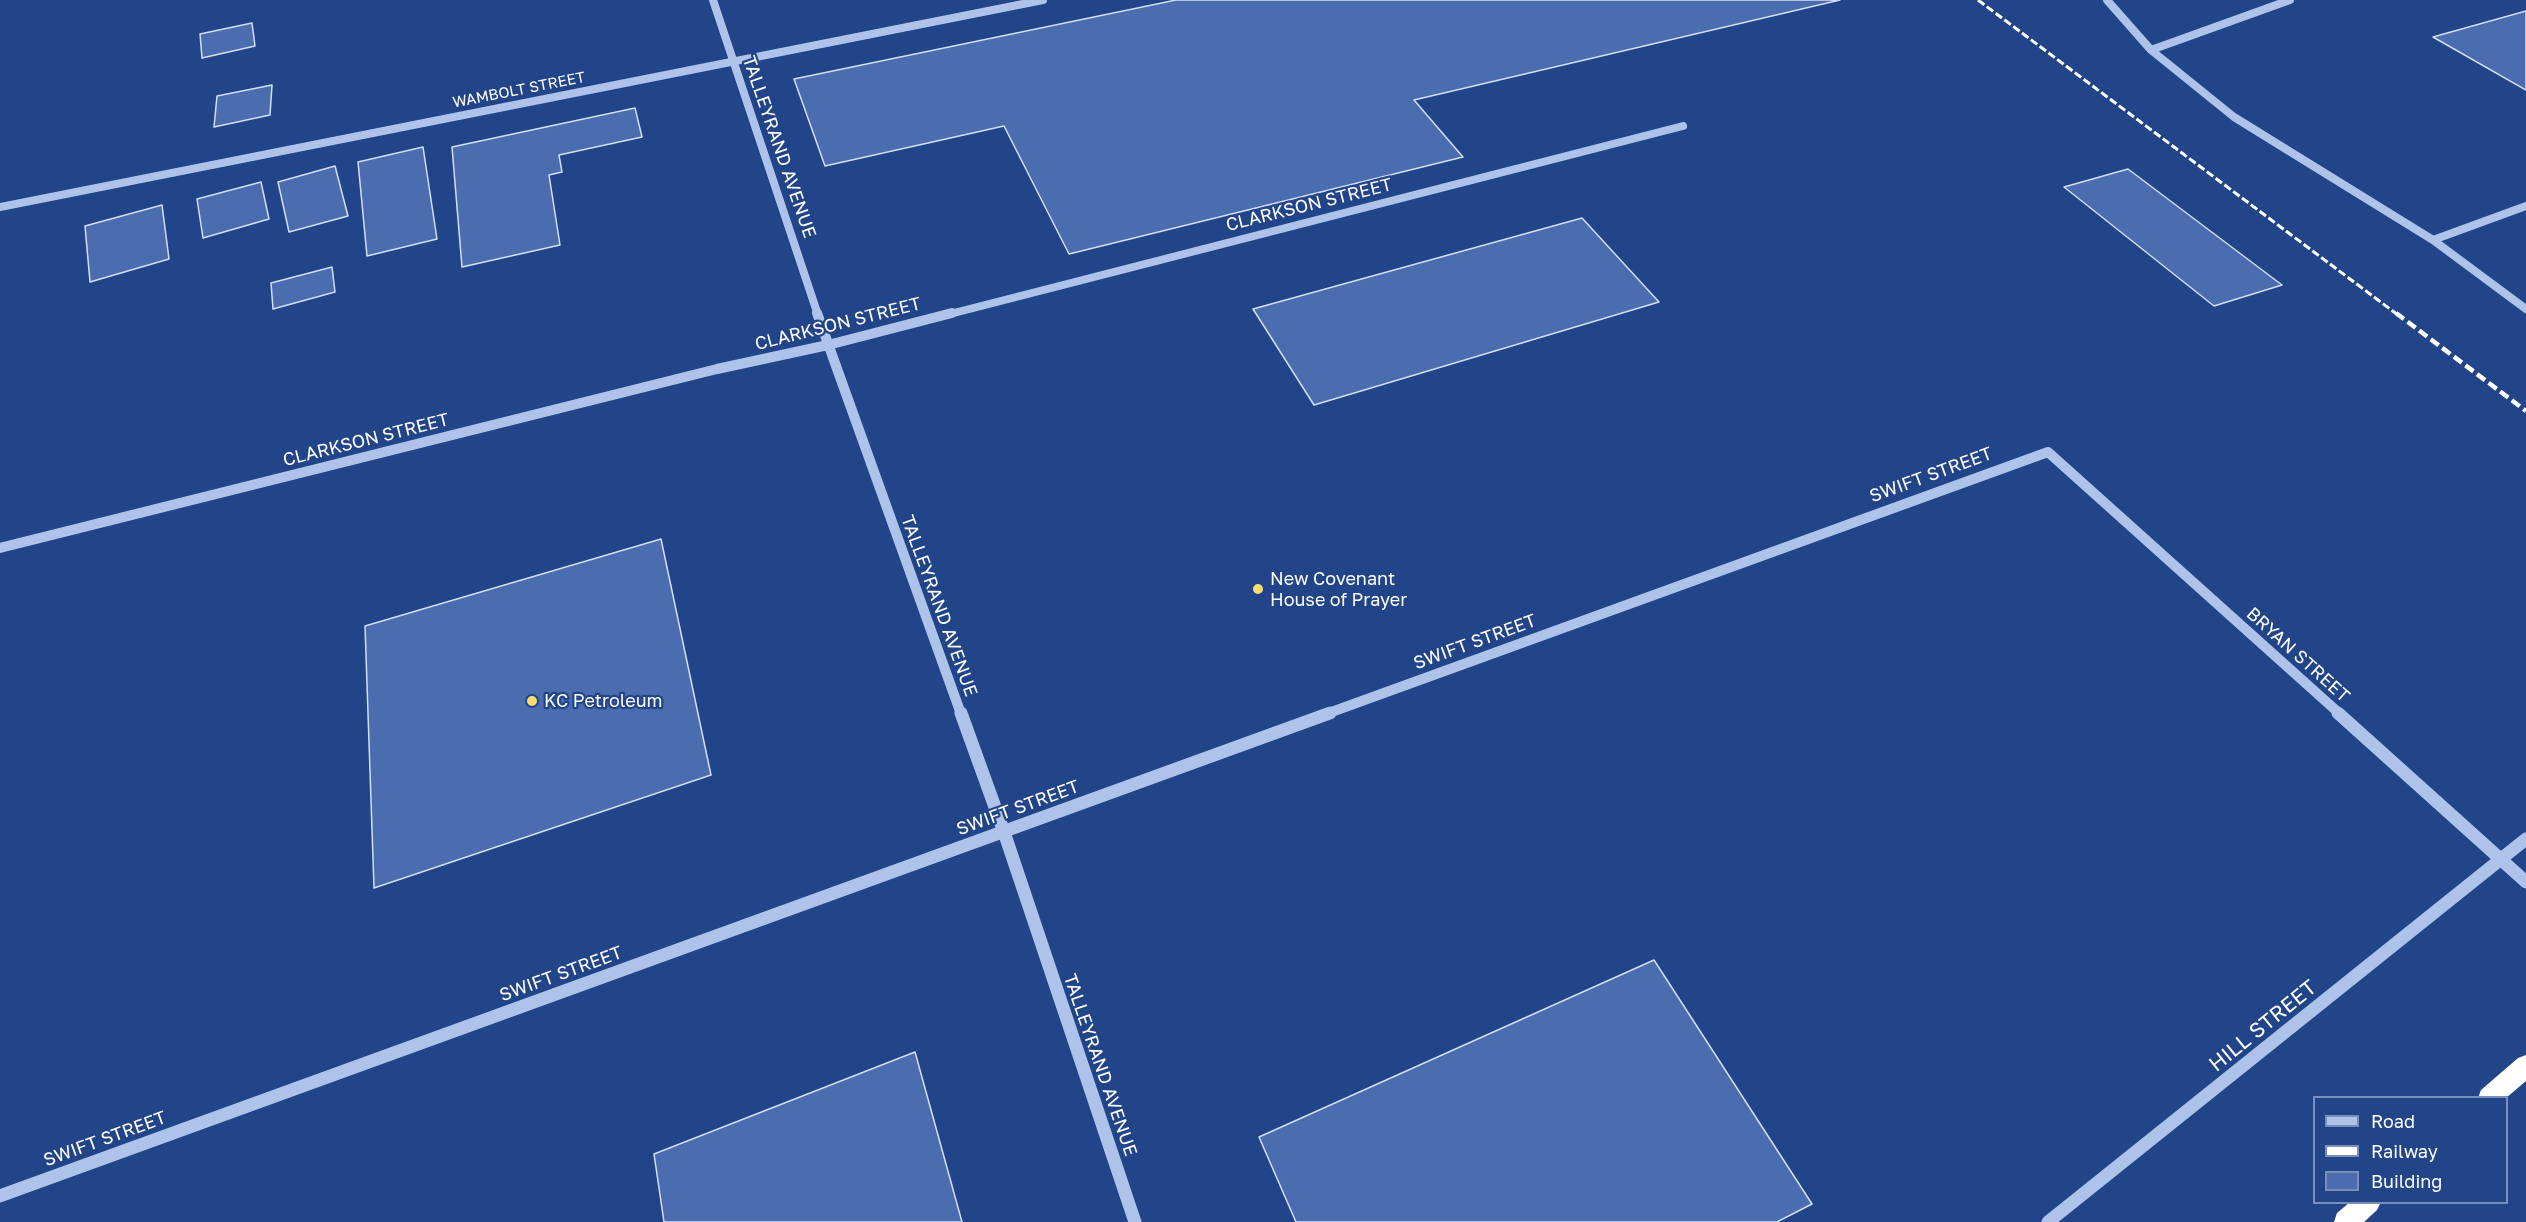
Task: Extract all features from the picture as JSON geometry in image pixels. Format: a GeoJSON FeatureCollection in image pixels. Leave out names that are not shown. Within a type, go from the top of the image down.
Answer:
{"type":"FeatureCollection","features":[{"type":"Feature","properties":{"kind":"highway"},"geometry":{"type":"LineString","coordinates":[[2492,1096],[2526,1066]]}},
{"type":"Feature","properties":{"kind":"highway"},"geometry":{"type":"LineString","coordinates":[[2346,1222],[2368,1204]]}},
{"type":"Feature","properties":{"kind":"street","name":"TALLEYRAND AVENUE"},"geometry":{"type":"LineString","coordinates":[[713,0],[828,345],[1004,832],[1135,1222]]}},
{"type":"Feature","properties":{"kind":"street","name":"WAMBOLT STREET"},"geometry":{"type":"LineString","coordinates":[[0,207],[1043,0]]}},
{"type":"Feature","properties":{"kind":"street"},"geometry":{"type":"LineString","coordinates":[[2107,0],[2151,50],[2234,117],[2433,240],[2526,309]]}},
{"type":"Feature","properties":{"kind":"street"},"geometry":{"type":"LineString","coordinates":[[2151,50],[2290,0]]}},
{"type":"Feature","properties":{"kind":"street","name":"CLARKSON STREET"},"geometry":{"type":"LineString","coordinates":[[0,548],[717,369],[828,345],[1683,126]]}},
{"type":"Feature","properties":{"kind":"street"},"geometry":{"type":"LineString","coordinates":[[2433,240],[2526,206]]}},
{"type":"Feature","properties":{"kind":"street","name":"SWIFT STREET"},"geometry":{"type":"LineString","coordinates":[[0,1197],[2048,452]]}},
{"type":"Feature","properties":{"kind":"street","name":"BRYAN STREET"},"geometry":{"type":"LineString","coordinates":[[2048,452],[2526,882]]}},
{"type":"Feature","properties":{"kind":"street","name":"HILL STREET"},"geometry":{"type":"LineString","coordinates":[[2048,1222],[2526,839]]}},
{"type":"Feature","properties":{"kind":"building"},"geometry":{"type":"Polygon","coordinates":[[[1176,0],[1840,0],[1414,100],[1463,157],[1069,254],[1004,126],[825,166],[794,79],[1176,0]]]}},
{"type":"Feature","properties":{"kind":"building"},"geometry":{"type":"Polygon","coordinates":[[[2526,11],[2526,90],[2433,37],[2526,11]]]}},
{"type":"Feature","properties":{"kind":"building"},"geometry":{"type":"Polygon","coordinates":[[[252,23],[255,46],[202,58],[200,34],[252,23]]]}},
{"type":"Feature","properties":{"kind":"building"},"geometry":{"type":"Polygon","coordinates":[[[272,85],[270,115],[214,127],[217,96],[272,85]]]}},
{"type":"Feature","properties":{"kind":"building"},"geometry":{"type":"Polygon","coordinates":[[[635,108],[642,137],[559,155],[562,172],[549,175],[560,245],[462,267],[452,147],[635,108]]]}},
{"type":"Feature","properties":{"kind":"building"},"geometry":{"type":"Polygon","coordinates":[[[423,147],[437,239],[367,256],[358,162],[423,147]]]}},
{"type":"Feature","properties":{"kind":"building"},"geometry":{"type":"Polygon","coordinates":[[[335,166],[348,216],[289,232],[278,182],[335,166]]]}},
{"type":"Feature","properties":{"kind":"building"},"geometry":{"type":"Polygon","coordinates":[[[2128,169],[2282,285],[2214,306],[2064,187],[2128,169]]]}},
{"type":"Feature","properties":{"kind":"building"},"geometry":{"type":"Polygon","coordinates":[[[261,182],[269,219],[203,238],[197,199],[261,182]]]}},
{"type":"Feature","properties":{"kind":"building"},"geometry":{"type":"Polygon","coordinates":[[[162,205],[169,259],[90,282],[85,226],[162,205]]]}},
{"type":"Feature","properties":{"kind":"building"},"geometry":{"type":"Polygon","coordinates":[[[1582,218],[1659,302],[1314,405],[1253,309],[1582,218]]]}},
{"type":"Feature","properties":{"kind":"building"},"geometry":{"type":"Polygon","coordinates":[[[332,267],[335,292],[273,309],[271,283],[332,267]]]}},
{"type":"Feature","properties":{"kind":"building","name":"KC Petroleum"},"geometry":{"type":"Polygon","coordinates":[[[661,539],[711,775],[374,888],[365,626],[661,539]]]}},
{"type":"Feature","properties":{"kind":"building"},"geometry":{"type":"Polygon","coordinates":[[[1654,960],[1812,1204],[1777,1222],[1296,1222],[1259,1137],[1654,960]]]}},
{"type":"Feature","properties":{"kind":"building"},"geometry":{"type":"Polygon","coordinates":[[[915,1052],[962,1222],[664,1222],[654,1154],[915,1052]]]}},
{"type":"Feature","properties":{"kind":"railway"},"geometry":{"type":"LineString","coordinates":[[1978,0],[2398,315]]}},
{"type":"Feature","properties":{"kind":"railway"},"geometry":{"type":"LineString","coordinates":[[2396,313],[2526,411]]}},
{"type":"Feature","properties":{"kind":"place","name":"New Covenant House of Prayer"},"geometry":{"type":"Point","coordinates":[1258,589]}},
{"type":"Feature","properties":{"kind":"place","name":"KC Petroleum"},"geometry":{"type":"Point","coordinates":[532,701]}}]}
